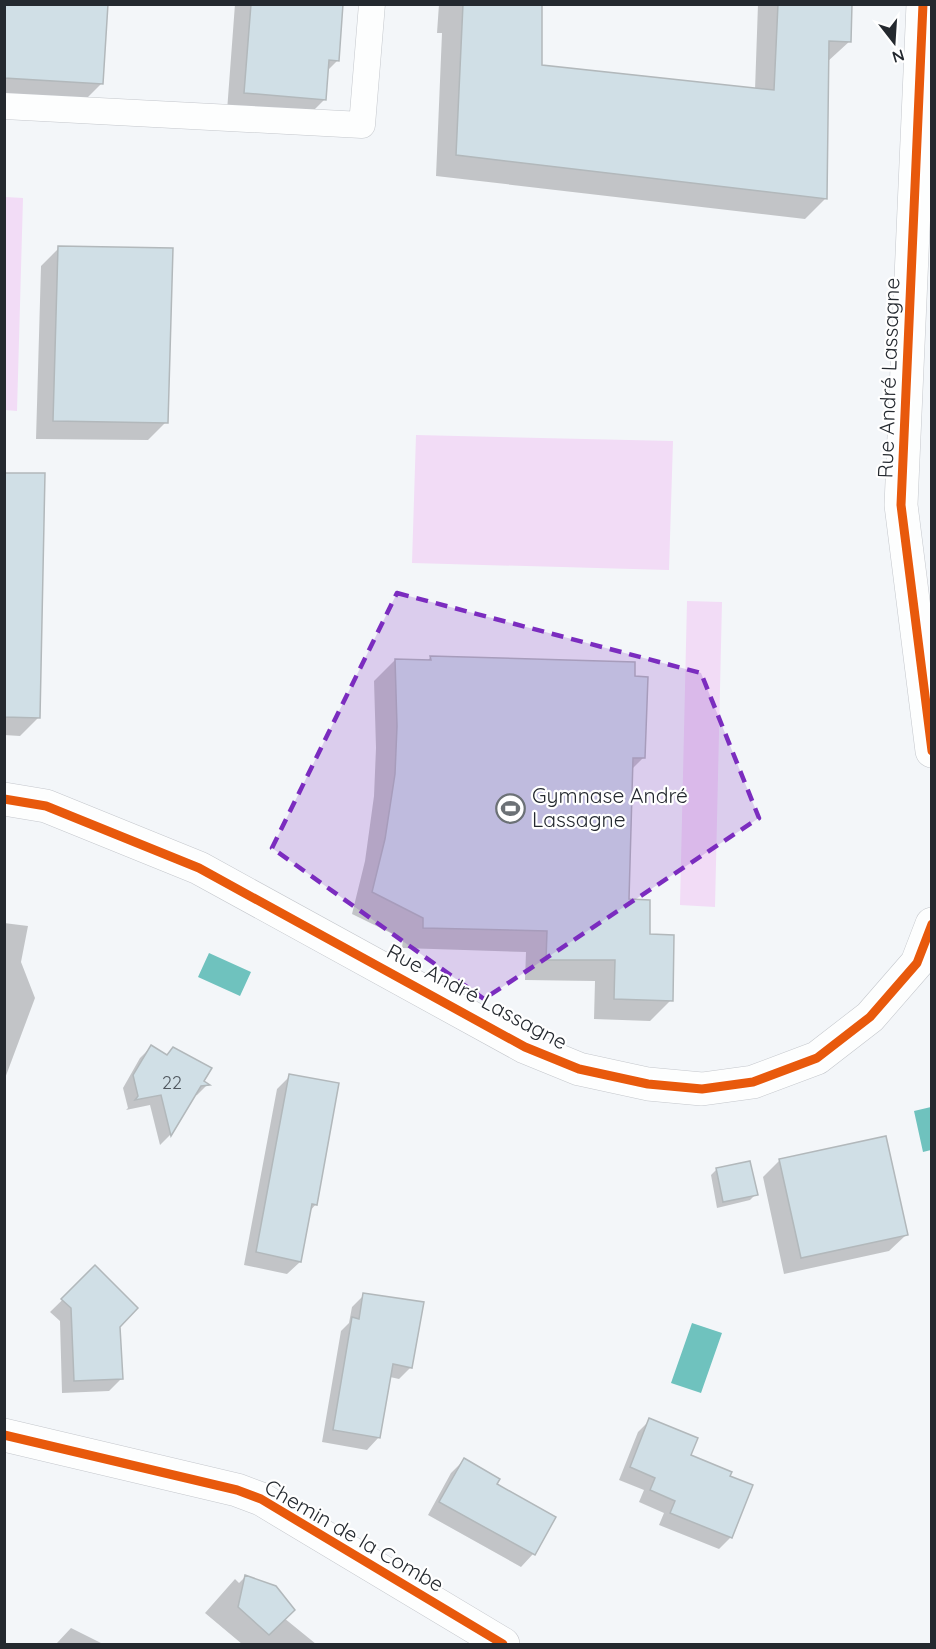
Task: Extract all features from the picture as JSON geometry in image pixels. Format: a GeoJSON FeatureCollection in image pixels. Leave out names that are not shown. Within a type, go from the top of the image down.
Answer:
{"type":"FeatureCollection","features":[{"type":"Feature","properties":{"kind":"street","name":"Rue André Lassagne"},"geometry":{"type":"LineString","coordinates":[[923,4],[902,505],[932,752]]}},
{"type":"Feature","properties":{"kind":"street","name":"Rue André Lassagne"},"geometry":{"type":"LineString","coordinates":[[4,799],[46,806],[199,868],[525,1047],[579,1070],[648,1084],[702,1089],[753,1082],[817,1058],[870,1017],[917,963],[932,924]]}},
{"type":"Feature","properties":{"kind":"street","name":"Chemin de la Combe"},"geometry":{"type":"LineString","coordinates":[[4,1435],[237,1490],[261,1499],[503,1644]]}},
{"type":"Feature","properties":{"kind":"lane"},"geometry":{"type":"LineString","coordinates":[[4,106],[362,125],[372,4]]}},
{"type":"Feature","properties":{"kind":"highlighted area"},"geometry":{"type":"Polygon","coordinates":[[[397,593],[701,673],[759,818],[484,999],[272,848],[397,593]]]}},
{"type":"Feature","properties":{"kind":"shaded area"},"geometry":{"type":"Polygon","coordinates":[[[5,197],[23,198],[17,411],[5,410],[5,197]]]}},
{"type":"Feature","properties":{"kind":"shaded area"},"geometry":{"type":"Polygon","coordinates":[[[416,435],[673,441],[669,570],[412,563],[416,435]]]}},
{"type":"Feature","properties":{"kind":"shaded area"},"geometry":{"type":"Polygon","coordinates":[[[687,601],[722,602],[715,907],[680,905],[687,601]]]}},
{"type":"Feature","properties":{"kind":"water"},"geometry":{"type":"Polygon","coordinates":[[[209,953],[251,972],[240,996],[198,977],[209,953]]]}},
{"type":"Feature","properties":{"kind":"water"},"geometry":{"type":"Polygon","coordinates":[[[931,1107],[931,1150],[923,1152],[914,1111],[931,1107]]]}},
{"type":"Feature","properties":{"kind":"water"},"geometry":{"type":"Polygon","coordinates":[[[692,1323],[722,1333],[701,1393],[671,1383],[692,1323]]]}},
{"type":"Feature","properties":{"kind":"building"},"geometry":{"type":"Polygon","coordinates":[[[4,4],[108,4],[103,84],[4,78],[4,4]]]}},
{"type":"Feature","properties":{"kind":"building"},"geometry":{"type":"Polygon","coordinates":[[[251,4],[343,4],[339,61],[329,60],[326,100],[244,93],[251,4]]]}},
{"type":"Feature","properties":{"kind":"building"},"geometry":{"type":"Polygon","coordinates":[[[463,4],[542,4],[542,65],[774,90],[778,4],[852,4],[851,42],[829,41],[827,199],[456,155],[463,4]]]}},
{"type":"Feature","properties":{"kind":"building"},"geometry":{"type":"Polygon","coordinates":[[[58,246],[173,248],[168,423],[53,421],[58,246]]]}},
{"type":"Feature","properties":{"kind":"building"},"geometry":{"type":"Polygon","coordinates":[[[4,473],[45,473],[40,718],[4,717],[4,473]]]}},
{"type":"Feature","properties":{"kind":"building","name":"Gymnase André Lassagne"},"geometry":{"type":"Polygon","coordinates":[[[430,656],[635,662],[635,676],[648,677],[645,758],[633,758],[629,899],[650,900],[650,934],[674,935],[673,1001],[614,999],[615,960],[546,960],[547,931],[423,928],[423,918],[372,892],[385,839],[395,774],[397,726],[395,659],[431,660],[430,656]]]}},
{"type":"Feature","properties":{"kind":"building"},"geometry":{"type":"Polygon","coordinates":[[[151,1045],[167,1055],[173,1047],[212,1068],[204,1081],[210,1085],[201,1086],[171,1136],[161,1095],[135,1100],[138,1096],[133,1075],[151,1045]]]}},
{"type":"Feature","properties":{"kind":"building"},"geometry":{"type":"Polygon","coordinates":[[[289,1074],[339,1083],[317,1205],[312,1204],[301,1262],[256,1252],[289,1074]]]}},
{"type":"Feature","properties":{"kind":"building"},"geometry":{"type":"Polygon","coordinates":[[[886,1136],[908,1235],[801,1258],[779,1159],[886,1136]]]}},
{"type":"Feature","properties":{"kind":"building"},"geometry":{"type":"Polygon","coordinates":[[[750,1161],[758,1195],[723,1202],[716,1168],[750,1161]]]}},
{"type":"Feature","properties":{"kind":"building"},"geometry":{"type":"Polygon","coordinates":[[[95,1265],[138,1308],[120,1327],[123,1379],[74,1381],[71,1308],[61,1299],[95,1265]]]}},
{"type":"Feature","properties":{"kind":"building"},"geometry":{"type":"Polygon","coordinates":[[[363,1293],[424,1302],[412,1368],[393,1364],[380,1438],[333,1430],[352,1317],[359,1319],[363,1293]]]}},
{"type":"Feature","properties":{"kind":"building"},"geometry":{"type":"Polygon","coordinates":[[[649,1418],[698,1438],[691,1455],[732,1472],[730,1476],[753,1485],[732,1538],[670,1513],[675,1501],[650,1490],[655,1478],[630,1467],[649,1418]]]}},
{"type":"Feature","properties":{"kind":"building"},"geometry":{"type":"Polygon","coordinates":[[[464,1458],[500,1479],[497,1484],[556,1517],[535,1555],[439,1502],[464,1458]]]}},
{"type":"Feature","properties":{"kind":"building"},"geometry":{"type":"Polygon","coordinates":[[[245,1575],[276,1586],[295,1610],[269,1635],[238,1607],[245,1575]]]}},
{"type":"Feature","properties":{"kind":"cycle path"},"geometry":{"type":"LineString","coordinates":[[923,4],[901,505],[932,751]]}},
{"type":"Feature","properties":{"kind":"cycle path"},"geometry":{"type":"LineString","coordinates":[[4,799],[46,806],[199,868],[525,1047],[579,1069],[648,1084],[702,1089],[753,1082],[817,1058],[870,1017],[917,963],[932,924]]}},
{"type":"Feature","properties":{"kind":"cycle path"},"geometry":{"type":"LineString","coordinates":[[4,1435],[237,1490],[261,1499],[503,1644]]}},
{"type":"Feature","properties":{"kind":"place","name":"Gymnase André Lassagne"},"geometry":{"type":"Point","coordinates":[511,808]}}]}
